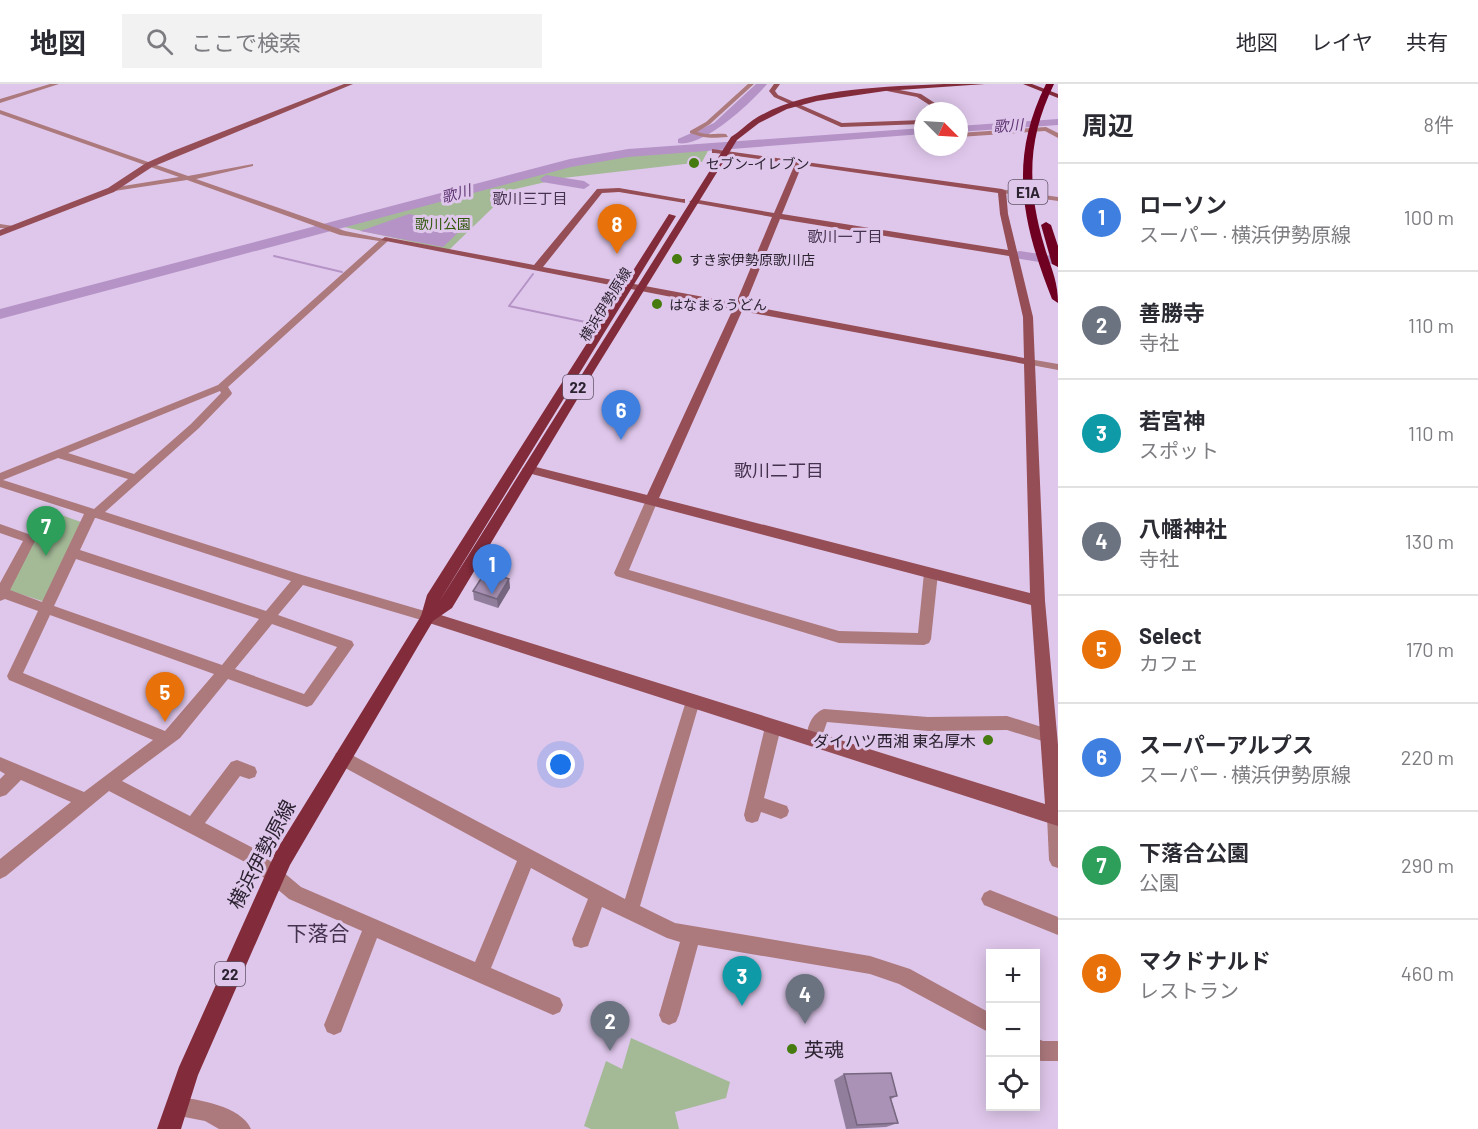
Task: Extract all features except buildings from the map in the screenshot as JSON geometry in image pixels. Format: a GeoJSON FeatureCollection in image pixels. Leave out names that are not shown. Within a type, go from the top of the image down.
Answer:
{"type":"FeatureCollection","features":[{"type":"Feature","properties":{"kind":"highway"},"geometry":{"type":"LineString","coordinates":[[1035,84],[1058,90]]}},
{"type":"Feature","properties":{"kind":"highway"},"geometry":{"type":"LineString","coordinates":[[1044,84],[1058,90]]}},
{"type":"Feature","properties":{"kind":"highway","name":"E1A"},"geometry":{"type":"LineString","coordinates":[[1051,84],[1040,100],[1029,136],[1026,157],[1027,186],[1035,232],[1058,299]]}},
{"type":"Feature","properties":{"kind":"highway","name":"E1A"},"geometry":{"type":"LineString","coordinates":[[1058,90],[1044,118],[1040,137],[1038,178],[1043,213],[1058,264]]}},
{"type":"Feature","properties":{"kind":"main road","name":"横浜伊勢原線"},"geometry":{"type":"LineString","coordinates":[[169,1129],[219,999],[290,845],[428,617],[432,599],[724,145],[754,122],[790,103],[846,91],[946,84]]}},
{"type":"Feature","properties":{"kind":"main road"},"geometry":{"type":"LineString","coordinates":[[920,91],[982,84]]}},
{"type":"Feature","properties":{"kind":"main road"},"geometry":{"type":"LineString","coordinates":[[1026,84],[1058,90]]}},
{"type":"Feature","properties":{"kind":"main road"},"geometry":{"type":"LineString","coordinates":[[1051,84],[1058,90]]}},
{"type":"Feature","properties":{"kind":"main road","name":"横浜伊勢原線"},"geometry":{"type":"LineString","coordinates":[[790,103],[827,96],[889,90]]}},
{"type":"Feature","properties":{"kind":"main road","name":"横浜伊勢原線"},"geometry":{"type":"LineString","coordinates":[[428,617],[447,604],[634,287]]}},
{"type":"Feature","properties":{"kind":"street"},"geometry":{"type":"LineString","coordinates":[[0,101],[56,84]]}},
{"type":"Feature","properties":{"kind":"street"},"geometry":{"type":"LineString","coordinates":[[0,233],[111,190],[149,165],[350,84]]}},
{"type":"Feature","properties":{"kind":"street"},"geometry":{"type":"LineString","coordinates":[[751,84],[708,123],[692,132],[708,137],[717,135],[724,145],[799,163],[1058,199]]}},
{"type":"Feature","properties":{"kind":"street"},"geometry":{"type":"LineString","coordinates":[[777,84],[773,93],[834,123],[849,126],[914,122]]}},
{"type":"Feature","properties":{"kind":"street"},"geometry":{"type":"LineString","coordinates":[[889,90],[920,91],[933,102]]}},
{"type":"Feature","properties":{"kind":"street"},"geometry":{"type":"LineString","coordinates":[[0,112],[338,231],[1058,367]]}},
{"type":"Feature","properties":{"kind":"street"},"geometry":{"type":"LineString","coordinates":[[968,134],[1046,129],[1058,136]]}},
{"type":"Feature","properties":{"kind":"street"},"geometry":{"type":"LineString","coordinates":[[799,163],[739,307],[621,573],[838,637],[924,639],[931,573]]}},
{"type":"Feature","properties":{"kind":"street"},"geometry":{"type":"LineString","coordinates":[[111,190],[189,178],[251,165]]}},
{"type":"Feature","properties":{"kind":"street"},"geometry":{"type":"LineString","coordinates":[[536,269],[603,190],[619,190],[1015,254]]}},
{"type":"Feature","properties":{"kind":"street"},"geometry":{"type":"LineString","coordinates":[[1002,191],[1004,214],[1028,317],[1038,601],[1058,860]]}},
{"type":"Feature","properties":{"kind":"street"},"geometry":{"type":"LineString","coordinates":[[0,226],[16,227]]}},
{"type":"Feature","properties":{"kind":"street"},"geometry":{"type":"LineString","coordinates":[[0,477],[222,387],[385,240]]}},
{"type":"Feature","properties":{"kind":"street"},"geometry":{"type":"LineString","coordinates":[[166,739],[14,676],[93,513],[136,478],[227,393],[222,387]]}},
{"type":"Feature","properties":{"kind":"street"},"geometry":{"type":"LineString","coordinates":[[58,454],[136,478]]}},
{"type":"Feature","properties":{"kind":"street"},"geometry":{"type":"LineString","coordinates":[[528,469],[1038,601]]}},
{"type":"Feature","properties":{"kind":"street"},"geometry":{"type":"LineString","coordinates":[[0,483],[1056,817]]}},
{"type":"Feature","properties":{"kind":"street"},"geometry":{"type":"LineString","coordinates":[[0,528],[30,539],[1,594],[47,608],[223,673],[307,701],[347,645],[73,554]]}},
{"type":"Feature","properties":{"kind":"street"},"geometry":{"type":"LineString","coordinates":[[0,870],[85,800],[175,733],[300,579]]}},
{"type":"Feature","properties":{"kind":"street"},"geometry":{"type":"LineString","coordinates":[[630,911],[693,701]]}},
{"type":"Feature","properties":{"kind":"street"},"geometry":{"type":"LineString","coordinates":[[814,740],[819,719],[824,715],[928,724],[1007,723],[1049,736]]}},
{"type":"Feature","properties":{"kind":"street"},"geometry":{"type":"LineString","coordinates":[[773,727],[753,809],[781,811]]}},
{"type":"Feature","properties":{"kind":"street"},"geometry":{"type":"LineString","coordinates":[[342,758],[673,932],[870,965],[903,976],[986,1021]]}},
{"type":"Feature","properties":{"kind":"street"},"geometry":{"type":"LineString","coordinates":[[0,764],[85,800]]}},
{"type":"Feature","properties":{"kind":"street"},"geometry":{"type":"LineString","coordinates":[[193,826],[237,767]]}},
{"type":"Feature","properties":{"kind":"street"},"geometry":{"type":"LineString","coordinates":[[0,790],[18,772]]}},
{"type":"Feature","properties":{"kind":"street"},"geometry":{"type":"LineString","coordinates":[[108,782],[251,856],[295,893],[553,1005]]}},
{"type":"Feature","properties":{"kind":"street"},"geometry":{"type":"LineString","coordinates":[[480,972],[527,856]]}},
{"type":"Feature","properties":{"kind":"street"},"geometry":{"type":"LineString","coordinates":[[581,939],[598,894]]}},
{"type":"Feature","properties":{"kind":"street"},"geometry":{"type":"LineString","coordinates":[[990,899],[1058,926]]}},
{"type":"Feature","properties":{"kind":"street"},"geometry":{"type":"LineString","coordinates":[[334,1025],[373,926]]}},
{"type":"Feature","properties":{"kind":"street"},"geometry":{"type":"LineString","coordinates":[[669,1015],[691,936]]}},
{"type":"Feature","properties":{"kind":"street"},"geometry":{"type":"LineString","coordinates":[[1040,1050],[1058,1051]]}},
{"type":"Feature","properties":{"kind":"street"},"geometry":{"type":"LineString","coordinates":[[176,1107],[208,1111],[240,1129]]}},
{"type":"Feature","properties":{"kind":"green space","name":"歌川公園"},"geometry":{"type":"Polygon","coordinates":[[[710,147],[702,162],[563,178],[511,190],[449,250],[344,227],[570,164],[710,147]]]}},
{"type":"Feature","properties":{"kind":"green space"},"geometry":{"type":"Polygon","coordinates":[[[50,511],[81,522],[45,602],[8,590],[50,511]]]}},
{"type":"Feature","properties":{"kind":"green space"},"geometry":{"type":"Polygon","coordinates":[[[631,1038],[730,1082],[726,1098],[675,1112],[679,1129],[591,1129],[584,1126],[606,1061],[622,1069],[631,1038]]]}},
{"type":"Feature","properties":{"kind":"shaded area"},"geometry":{"type":"Polygon","coordinates":[[[409,214],[466,225],[443,247],[360,231],[409,214]]]}},
{"type":"Feature","properties":{"kind":"waterway"},"geometry":{"type":"LineString","coordinates":[[682,141],[718,125],[762,84]]}},
{"type":"Feature","properties":{"kind":"waterway","name":"歌川"},"geometry":{"type":"LineString","coordinates":[[968,128],[1058,122]]}},
{"type":"Feature","properties":{"kind":"waterway","name":"歌川"},"geometry":{"type":"LineString","coordinates":[[0,314],[570,163],[628,153],[914,132]]}},
{"type":"Feature","properties":{"kind":"waterway"},"geometry":{"type":"LineString","coordinates":[[546,179],[584,185]]}},
{"type":"Feature","properties":{"kind":"waterway"},"geometry":{"type":"LineString","coordinates":[[1020,255],[1058,261]]}},
{"type":"Feature","properties":{"kind":"waterway"},"geometry":{"type":"LineString","coordinates":[[274,256],[342,272]]}},
{"type":"Feature","properties":{"kind":"waterway"},"geometry":{"type":"LineString","coordinates":[[533,274],[509,306],[590,323]]}},
{"type":"Feature","properties":{"kind":"place","name":"セブン-イレブン"},"geometry":{"type":"Point","coordinates":[694,163]}},
{"type":"Feature","properties":{"kind":"place","name":"マクドナルド"},"geometry":{"type":"Point","coordinates":[617,254]}},
{"type":"Feature","properties":{"kind":"place","name":"すき家伊勢原歌川店"},"geometry":{"type":"Point","coordinates":[677,259]}},
{"type":"Feature","properties":{"kind":"place","name":"はなまるうどん"},"geometry":{"type":"Point","coordinates":[657,304]}},
{"type":"Feature","properties":{"kind":"place","name":"スーパーアルプス"},"geometry":{"type":"Point","coordinates":[621,440]}},
{"type":"Feature","properties":{"kind":"place","name":"下落合公園"},"geometry":{"type":"Point","coordinates":[46,556]}},
{"type":"Feature","properties":{"kind":"place","name":"ローソン"},"geometry":{"type":"Point","coordinates":[492,594]}},
{"type":"Feature","properties":{"kind":"place","name":"Select"},"geometry":{"type":"Point","coordinates":[165,722]}},
{"type":"Feature","properties":{"kind":"place","name":"ダイハツ西湘 東名厚木"},"geometry":{"type":"Point","coordinates":[988,740]}},
{"type":"Feature","properties":{"kind":"place","name":"若宮神"},"geometry":{"type":"Point","coordinates":[742,1006]}},
{"type":"Feature","properties":{"kind":"place","name":"八幡神社"},"geometry":{"type":"Point","coordinates":[805,1024]}},
{"type":"Feature","properties":{"kind":"place","name":"英魂"},"geometry":{"type":"Point","coordinates":[792,1049]}},
{"type":"Feature","properties":{"kind":"place","name":"善勝寺"},"geometry":{"type":"Point","coordinates":[610,1051]}},
{"type":"Feature","properties":{"kind":"district","name":"歌川三丁目"},"geometry":{"type":"Point","coordinates":[530,198]}},
{"type":"Feature","properties":{"kind":"district","name":"歌川一丁目"},"geometry":{"type":"Point","coordinates":[845,236]}},
{"type":"Feature","properties":{"kind":"district","name":"歌川二丁目"},"geometry":{"type":"Point","coordinates":[779,470]}},
{"type":"Feature","properties":{"kind":"district","name":"下落合"},"geometry":{"type":"Point","coordinates":[318,932]}}]}
